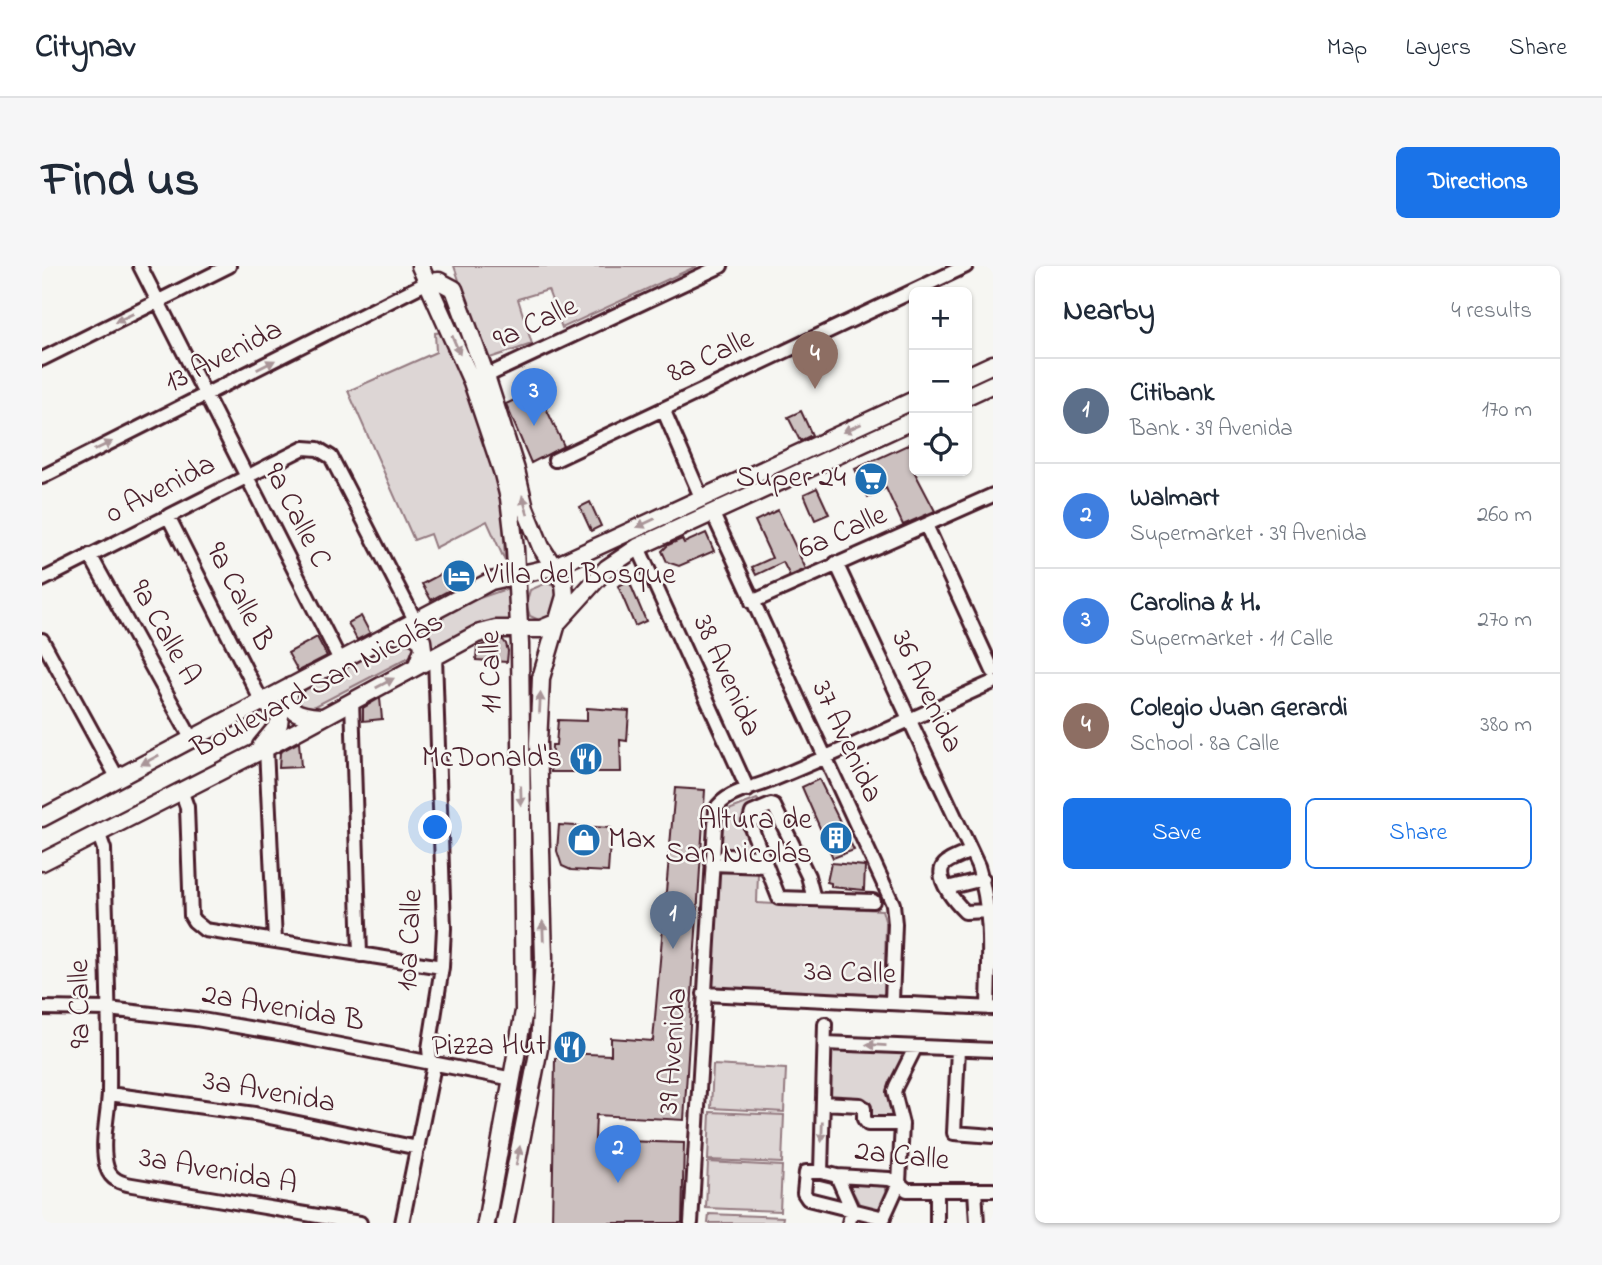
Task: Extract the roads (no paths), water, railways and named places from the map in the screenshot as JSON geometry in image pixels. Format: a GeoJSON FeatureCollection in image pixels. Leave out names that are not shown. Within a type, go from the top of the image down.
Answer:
{"type":"FeatureCollection","features":[{"type":"Feature","properties":{"kind":"main road"},"geometry":{"type":"LineString","coordinates":[[420,266],[428,282]]}},
{"type":"Feature","properties":{"kind":"main road","name":"11 Calle"},"geometry":{"type":"LineString","coordinates":[[486,1223],[524,1011],[520,630],[512,521],[503,474],[472,382],[428,282],[439,281],[454,289],[486,376],[526,508],[553,567],[565,583],[565,596],[541,678],[538,743],[544,958],[539,1048],[505,1223]]}},
{"type":"Feature","properties":{"kind":"main road"},"geometry":{"type":"LineString","coordinates":[[972,374],[993,364]]}},
{"type":"Feature","properties":{"kind":"main road"},"geometry":{"type":"LineString","coordinates":[[972,394],[993,384]]}},
{"type":"Feature","properties":{"kind":"main road","name":"Boulevard San Nicolás"},"geometry":{"type":"LineString","coordinates":[[42,818],[491,581],[553,567],[909,402]]}},
{"type":"Feature","properties":{"kind":"main road"},"geometry":{"type":"LineString","coordinates":[[558,622],[607,568],[638,547],[909,422]]}},
{"type":"Feature","properties":{"kind":"main road"},"geometry":{"type":"LineString","coordinates":[[537,536],[560,558],[586,552]]}},
{"type":"Feature","properties":{"kind":"main road","name":"Boulevard San Nicolás"},"geometry":{"type":"LineString","coordinates":[[42,862],[260,751],[477,634],[496,629],[541,629],[558,622]]}},
{"type":"Feature","properties":{"kind":"main road"},"geometry":{"type":"LineString","coordinates":[[389,634],[410,634],[421,639],[423,649],[417,665]]}},
{"type":"Feature","properties":{"kind":"main road"},"geometry":{"type":"LineString","coordinates":[[291,686],[287,699],[292,709],[305,716],[320,718]]}},
{"type":"Feature","properties":{"kind":"main road"},"geometry":{"type":"LineString","coordinates":[[260,751],[279,724],[280,716],[277,711],[262,702]]}},
{"type":"Feature","properties":{"kind":"street"},"geometry":{"type":"LineString","coordinates":[[140,266],[205,396]]}},
{"type":"Feature","properties":{"kind":"street"},"geometry":{"type":"LineString","coordinates":[[42,359],[229,266]]}},
{"type":"Feature","properties":{"kind":"street","name":"9a Calle"},"geometry":{"type":"LineString","coordinates":[[486,376],[721,266]]}},
{"type":"Feature","properties":{"kind":"street","name":"8a Calle"},"geometry":{"type":"LineString","coordinates":[[555,460],[966,266]]}},
{"type":"Feature","properties":{"kind":"street","name":"13 Avenida"},"geometry":{"type":"LineString","coordinates":[[42,477],[428,282]]}},
{"type":"Feature","properties":{"kind":"street","name":"9a Calle C"},"geometry":{"type":"LineString","coordinates":[[205,396],[340,660]]}},
{"type":"Feature","properties":{"kind":"street"},"geometry":{"type":"LineString","coordinates":[[663,409],[701,497]]}},
{"type":"Feature","properties":{"kind":"street","name":"0 Avenida"},"geometry":{"type":"LineString","coordinates":[[42,580],[304,448],[318,449],[331,457],[415,620]]}},
{"type":"Feature","properties":{"kind":"street","name":"6a Calle"},"geometry":{"type":"LineString","coordinates":[[752,602],[993,495]]}},
{"type":"Feature","properties":{"kind":"street","name":"37 Avenida"},"geometry":{"type":"LineString","coordinates":[[712,512],[893,904],[895,924],[892,1001]]}},
{"type":"Feature","properties":{"kind":"street","name":"9a Calle B"},"geometry":{"type":"LineString","coordinates":[[168,516],[262,702]]}},
{"type":"Feature","properties":{"kind":"street"},"geometry":{"type":"LineString","coordinates":[[926,525],[993,671]]}},
{"type":"Feature","properties":{"kind":"street","name":"38 Avenida"},"geometry":{"type":"LineString","coordinates":[[638,547],[748,790]]}},
{"type":"Feature","properties":{"kind":"street","name":"9a Calle A"},"geometry":{"type":"LineString","coordinates":[[90,555],[191,738]]}},
{"type":"Feature","properties":{"kind":"street","name":"36 Avenida"},"geometry":{"type":"LineString","coordinates":[[836,564],[911,719],[983,879],[991,917],[990,1008]]}},
{"type":"Feature","properties":{"kind":"street"},"geometry":{"type":"LineString","coordinates":[[42,640],[117,777]]}},
{"type":"Feature","properties":{"kind":"street","name":"10a Calle"},"geometry":{"type":"LineString","coordinates":[[402,1223],[433,1065],[429,1055],[442,967],[444,928],[435,656]]}},
{"type":"Feature","properties":{"kind":"street"},"geometry":{"type":"LineString","coordinates":[[748,790],[993,682]]}},
{"type":"Feature","properties":{"kind":"street"},"geometry":{"type":"LineString","coordinates":[[352,700],[360,955]]}},
{"type":"Feature","properties":{"kind":"street"},"geometry":{"type":"LineString","coordinates":[[260,751],[275,941]]}},
{"type":"Feature","properties":{"kind":"street"},"geometry":{"type":"LineString","coordinates":[[181,790],[187,807],[191,911],[194,922],[205,930],[442,967]]}},
{"type":"Feature","properties":{"kind":"street","name":"39 Avenida"},"geometry":{"type":"LineString","coordinates":[[691,1223],[716,809],[720,801],[748,790]]}},
{"type":"Feature","properties":{"kind":"street"},"geometry":{"type":"LineString","coordinates":[[814,899],[808,876],[774,806],[752,813],[765,862],[779,898],[873,901]]}},
{"type":"Feature","properties":{"kind":"street","name":"9a Calle"},"geometry":{"type":"LineString","coordinates":[[98,832],[104,849],[109,1094],[105,1154],[107,1170],[111,1176]]}},
{"type":"Feature","properties":{"kind":"street"},"geometry":{"type":"LineString","coordinates":[[971,850],[944,865],[941,870],[947,888],[965,912],[991,917]]}},
{"type":"Feature","properties":{"kind":"street"},"geometry":{"type":"LineString","coordinates":[[712,859],[765,862]]}},
{"type":"Feature","properties":{"kind":"street"},"geometry":{"type":"LineString","coordinates":[[947,888],[983,879]]}},
{"type":"Feature","properties":{"kind":"street","name":"3a Calle"},"geometry":{"type":"LineString","coordinates":[[704,994],[892,1001],[990,1008]]}},
{"type":"Feature","properties":{"kind":"street","name":"2a Avenida B"},"geometry":{"type":"LineString","coordinates":[[42,1008],[108,1009],[196,1019],[513,1079]]}},
{"type":"Feature","properties":{"kind":"street"},"geometry":{"type":"LineString","coordinates":[[821,1172],[825,1024]]}},
{"type":"Feature","properties":{"kind":"street"},"geometry":{"type":"LineString","coordinates":[[825,1043],[993,1050]]}},
{"type":"Feature","properties":{"kind":"street"},"geometry":{"type":"LineString","coordinates":[[837,1177],[851,1217],[882,1220],[899,1183],[902,1124],[894,1092],[915,1048]]}},
{"type":"Feature","properties":{"kind":"street"},"geometry":{"type":"LineString","coordinates":[[958,1049],[954,1133],[993,1136]]}},
{"type":"Feature","properties":{"kind":"street","name":"3a Avenida"},"geometry":{"type":"LineString","coordinates":[[109,1094],[255,1114],[418,1148]]}},
{"type":"Feature","properties":{"kind":"street"},"geometry":{"type":"LineString","coordinates":[[823,1103],[860,1105],[864,1108],[864,1119],[868,1124],[902,1124]]}},
{"type":"Feature","properties":{"kind":"street","name":"2a Calle"},"geometry":{"type":"LineString","coordinates":[[851,1217],[805,1197],[806,1172],[821,1172],[837,1177],[889,1179],[907,1190],[993,1190]]}},
{"type":"Feature","properties":{"kind":"street","name":"3a Avenida A"},"geometry":{"type":"LineString","coordinates":[[111,1176],[122,1183],[132,1185],[360,1223]]}},
{"type":"Feature","properties":{"kind":"street"},"geometry":{"type":"LineString","coordinates":[[937,1190],[937,1223]]}},
{"type":"Feature","properties":{"kind":"street"},"geometry":{"type":"LineString","coordinates":[[975,1190],[977,1223]]}},
{"type":"Feature","properties":{"kind":"place","name":"Colegio Juan Gerardi"},"geometry":{"type":"Point","coordinates":[815,389]}},
{"type":"Feature","properties":{"kind":"place","name":"Carolina & H."},"geometry":{"type":"Point","coordinates":[534,426]}},
{"type":"Feature","properties":{"kind":"place","name":"Super 24"},"geometry":{"type":"Point","coordinates":[871,479]}},
{"type":"Feature","properties":{"kind":"place","name":"Villa del Bosque"},"geometry":{"type":"Point","coordinates":[459,576]}},
{"type":"Feature","properties":{"kind":"place","name":"McDonald's"},"geometry":{"type":"Point","coordinates":[586,759]}},
{"type":"Feature","properties":{"kind":"place","name":"Altura de San Nicolás"},"geometry":{"type":"Point","coordinates":[836,838]}},
{"type":"Feature","properties":{"kind":"place","name":"Max"},"geometry":{"type":"Point","coordinates":[584,840]}},
{"type":"Feature","properties":{"kind":"place","name":"Citibank"},"geometry":{"type":"Point","coordinates":[673,949]}},
{"type":"Feature","properties":{"kind":"place","name":"Pizza Hut"},"geometry":{"type":"Point","coordinates":[570,1047]}},
{"type":"Feature","properties":{"kind":"place","name":"Walmart"},"geometry":{"type":"Point","coordinates":[618,1183]}}]}
